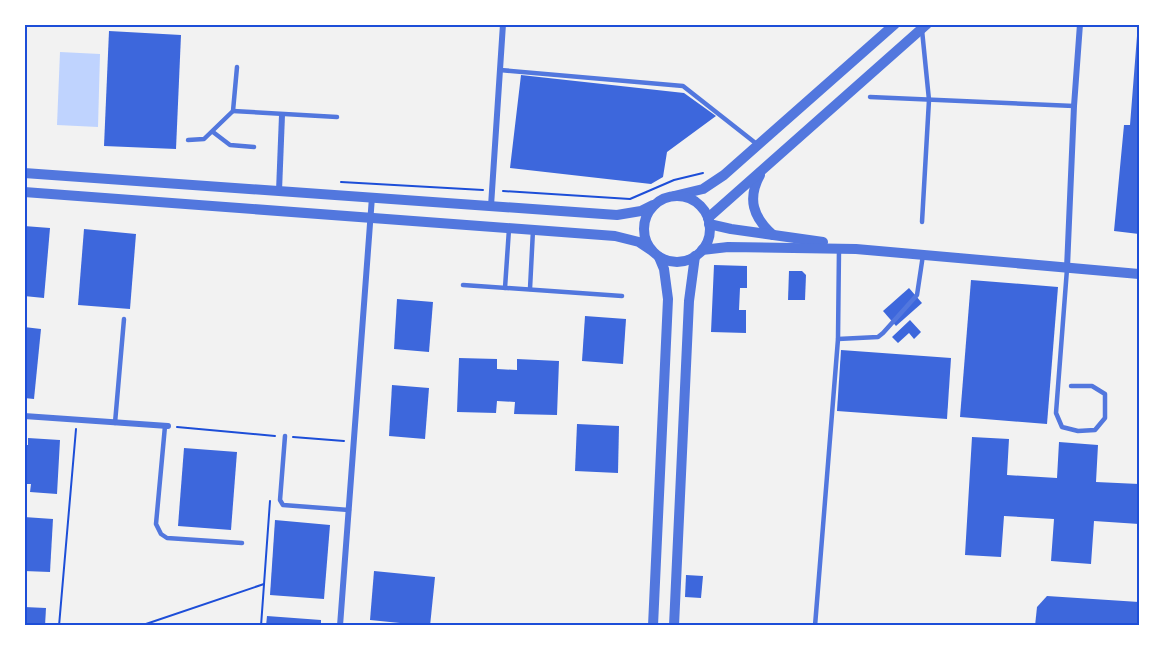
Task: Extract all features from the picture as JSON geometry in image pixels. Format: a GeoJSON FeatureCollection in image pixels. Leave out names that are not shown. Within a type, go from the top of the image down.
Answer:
{"type":"FeatureCollection","features":[{"type":"Feature","properties":{"kind":"street"},"geometry":{"type":"LineString","coordinates":[[490,206],[503,24]]}},
{"type":"Feature","properties":{"kind":"street"},"geometry":{"type":"LineString","coordinates":[[1067,268],[1080,24]]}},
{"type":"Feature","properties":{"kind":"street"},"geometry":{"type":"LineString","coordinates":[[24,173],[617,215],[640,211],[666,197],[694,192],[711,185],[893,25]]}},
{"type":"Feature","properties":{"kind":"street"},"geometry":{"type":"LineString","coordinates":[[709,221],[764,169],[925,27]]}},
{"type":"Feature","properties":{"kind":"street"},"geometry":{"type":"LineString","coordinates":[[279,191],[282,115]]}},
{"type":"Feature","properties":{"kind":"street"},"geometry":{"type":"LineString","coordinates":[[764,169],[756,182],[753,199],[757,218],[773,235]]}},
{"type":"Feature","properties":{"kind":"street"},"geometry":{"type":"LineString","coordinates":[[24,192],[629,238],[677,262],[699,253],[728,247],[839,247]]}},
{"type":"Feature","properties":{"kind":"street"},"geometry":{"type":"LineString","coordinates":[[674,196],[695,201],[703,209],[709,221],[707,242],[699,253],[689,301],[674,626]]}},
{"type":"Feature","properties":{"kind":"street"},"geometry":{"type":"LineString","coordinates":[[340,626],[372,198]]}},
{"type":"Feature","properties":{"kind":"street"},"geometry":{"type":"LineString","coordinates":[[653,205],[644,222],[646,242],[664,269],[668,299],[653,626]]}},
{"type":"Feature","properties":{"kind":"street"},"geometry":{"type":"LineString","coordinates":[[709,221],[731,229],[839,247],[1139,274]]}},
{"type":"Feature","properties":{"kind":"street"},"geometry":{"type":"LineString","coordinates":[[24,416],[166,426]]}},
{"type":"Feature","properties":{"kind":"lane"},"geometry":{"type":"LineString","coordinates":[[922,222],[929,100],[925,27]]}},
{"type":"Feature","properties":{"kind":"lane"},"geometry":{"type":"LineString","coordinates":[[188,140],[204,139],[233,111],[237,67]]}},
{"type":"Feature","properties":{"kind":"lane"},"geometry":{"type":"LineString","coordinates":[[500,70],[683,86],[758,146]]}},
{"type":"Feature","properties":{"kind":"lane"},"geometry":{"type":"LineString","coordinates":[[870,97],[1074,106]]}},
{"type":"Feature","properties":{"kind":"lane"},"geometry":{"type":"LineString","coordinates":[[233,111],[337,117]]}},
{"type":"Feature","properties":{"kind":"lane"},"geometry":{"type":"LineString","coordinates":[[213,132],[230,145],[254,147]]}},
{"type":"Feature","properties":{"kind":"lane"},"geometry":{"type":"LineString","coordinates":[[505,288],[509,229]]}},
{"type":"Feature","properties":{"kind":"lane"},"geometry":{"type":"LineString","coordinates":[[530,289],[533,231]]}},
{"type":"Feature","properties":{"kind":"lane"},"geometry":{"type":"LineString","coordinates":[[815,626],[838,339],[839,247]]}},
{"type":"Feature","properties":{"kind":"lane"},"geometry":{"type":"LineString","coordinates":[[838,339],[878,337],[883,333],[917,295],[923,255]]}},
{"type":"Feature","properties":{"kind":"lane"},"geometry":{"type":"LineString","coordinates":[[1067,268],[1056,413],[1062,427],[1078,431],[1095,430],[1106,418],[1106,394],[1092,386],[1071,386]]}},
{"type":"Feature","properties":{"kind":"lane"},"geometry":{"type":"LineString","coordinates":[[463,285],[622,296]]}},
{"type":"Feature","properties":{"kind":"lane"},"geometry":{"type":"LineString","coordinates":[[116,423],[124,319]]}},
{"type":"Feature","properties":{"kind":"lane"},"geometry":{"type":"LineString","coordinates":[[166,426],[156,524],[161,534],[167,538],[242,543]]}},
{"type":"Feature","properties":{"kind":"lane"},"geometry":{"type":"LineString","coordinates":[[285,436],[280,500],[283,506],[349,510]]}},
{"type":"Feature","properties":{"kind":"path"},"geometry":{"type":"LineString","coordinates":[[339,181],[630,199],[674,180],[711,171]]}},
{"type":"Feature","properties":{"kind":"path"},"geometry":{"type":"LineString","coordinates":[[59,626],[77,420]]}},
{"type":"Feature","properties":{"kind":"path"},"geometry":{"type":"LineString","coordinates":[[166,426],[354,442]]}},
{"type":"Feature","properties":{"kind":"path"},"geometry":{"type":"LineString","coordinates":[[261,626],[271,492]]}},
{"type":"Feature","properties":{"kind":"path"},"geometry":{"type":"LineString","coordinates":[[140,626],[264,584]]}},
{"type":"Feature","properties":{"kind":"water"},"geometry":{"type":"Polygon","coordinates":[[[60,52],[100,54],[98,127],[57,125],[60,52]]]}},
{"type":"Feature","properties":{"kind":"building"},"geometry":{"type":"Polygon","coordinates":[[[109,31],[181,35],[176,149],[104,146],[109,31]]]}},
{"type":"Feature","properties":{"kind":"building"},"geometry":{"type":"Polygon","coordinates":[[[1137,36],[1139,36],[1139,234],[1114,231],[1124,125],[1130,125],[1137,36]]]}},
{"type":"Feature","properties":{"kind":"building"},"geometry":{"type":"Polygon","coordinates":[[[521,75],[684,93],[716,116],[667,152],[663,177],[651,184],[510,168],[521,75]]]}},
{"type":"Feature","properties":{"kind":"building"},"geometry":{"type":"Polygon","coordinates":[[[24,226],[50,228],[44,298],[24,296],[24,226]]]}},
{"type":"Feature","properties":{"kind":"building"},"geometry":{"type":"Polygon","coordinates":[[[84,229],[136,234],[130,309],[78,305],[84,229]]]}},
{"type":"Feature","properties":{"kind":"building"},"geometry":{"type":"Polygon","coordinates":[[[714,265],[747,266],[747,288],[740,288],[739,310],[746,310],[746,333],[711,332],[714,265]]]}},
{"type":"Feature","properties":{"kind":"building"},"geometry":{"type":"Polygon","coordinates":[[[789,271],[802,271],[806,275],[805,300],[788,300],[789,271]]]}},
{"type":"Feature","properties":{"kind":"building"},"geometry":{"type":"Polygon","coordinates":[[[971,280],[1058,287],[1047,424],[960,417],[971,280]]]}},
{"type":"Feature","properties":{"kind":"building"},"geometry":{"type":"Polygon","coordinates":[[[909,288],[922,303],[896,326],[883,311],[909,288]]]}},
{"type":"Feature","properties":{"kind":"building"},"geometry":{"type":"Polygon","coordinates":[[[397,299],[433,302],[429,352],[394,349],[397,299]]]}},
{"type":"Feature","properties":{"kind":"building"},"geometry":{"type":"Polygon","coordinates":[[[585,316],[626,319],[623,364],[582,361],[585,316]]]}},
{"type":"Feature","properties":{"kind":"building"},"geometry":{"type":"Polygon","coordinates":[[[910,320],[921,332],[914,339],[909,333],[898,343],[892,337],[910,320]]]}},
{"type":"Feature","properties":{"kind":"building"},"geometry":{"type":"Polygon","coordinates":[[[24,327],[41,329],[34,399],[24,398],[24,327]]]}},
{"type":"Feature","properties":{"kind":"building"},"geometry":{"type":"Polygon","coordinates":[[[841,350],[951,358],[947,419],[837,411],[841,350]]]}},
{"type":"Feature","properties":{"kind":"building"},"geometry":{"type":"Polygon","coordinates":[[[459,358],[497,359],[497,369],[517,370],[517,359],[559,361],[557,415],[514,414],[515,402],[497,401],[496,413],[457,412],[459,358]]]}},
{"type":"Feature","properties":{"kind":"building"},"geometry":{"type":"Polygon","coordinates":[[[392,385],[429,388],[425,439],[389,436],[392,385]]]}},
{"type":"Feature","properties":{"kind":"building"},"geometry":{"type":"Polygon","coordinates":[[[577,424],[619,426],[618,473],[575,471],[577,424]]]}},
{"type":"Feature","properties":{"kind":"building"},"geometry":{"type":"Polygon","coordinates":[[[972,437],[1009,439],[1007,475],[1057,478],[1059,442],[1098,445],[1096,482],[1139,484],[1139,524],[1094,521],[1091,564],[1051,561],[1054,519],[1004,516],[1001,557],[965,555],[972,437]]]}},
{"type":"Feature","properties":{"kind":"building"},"geometry":{"type":"Polygon","coordinates":[[[28,438],[60,440],[57,494],[30,492],[31,484],[24,484],[24,445],[28,445],[28,438]]]}},
{"type":"Feature","properties":{"kind":"building"},"geometry":{"type":"Polygon","coordinates":[[[184,448],[237,452],[231,530],[178,526],[184,448]]]}},
{"type":"Feature","properties":{"kind":"building"},"geometry":{"type":"Polygon","coordinates":[[[24,517],[53,519],[50,572],[24,571],[24,517]]]}},
{"type":"Feature","properties":{"kind":"building"},"geometry":{"type":"Polygon","coordinates":[[[275,520],[330,525],[324,599],[270,595],[275,520]]]}},
{"type":"Feature","properties":{"kind":"building"},"geometry":{"type":"Polygon","coordinates":[[[374,571],[435,577],[430,626],[370,620],[374,571]]]}},
{"type":"Feature","properties":{"kind":"building"},"geometry":{"type":"Polygon","coordinates":[[[686,575],[703,576],[701,598],[685,597],[686,575]]]}},
{"type":"Feature","properties":{"kind":"building"},"geometry":{"type":"Polygon","coordinates":[[[1047,596],[1139,602],[1139,626],[1035,626],[1037,607],[1047,596]]]}},
{"type":"Feature","properties":{"kind":"building"},"geometry":{"type":"Polygon","coordinates":[[[24,607],[46,608],[45,626],[24,626],[24,607]]]}},
{"type":"Feature","properties":{"kind":"building"},"geometry":{"type":"Polygon","coordinates":[[[267,616],[321,620],[321,626],[266,626],[267,616]]]}}]}
